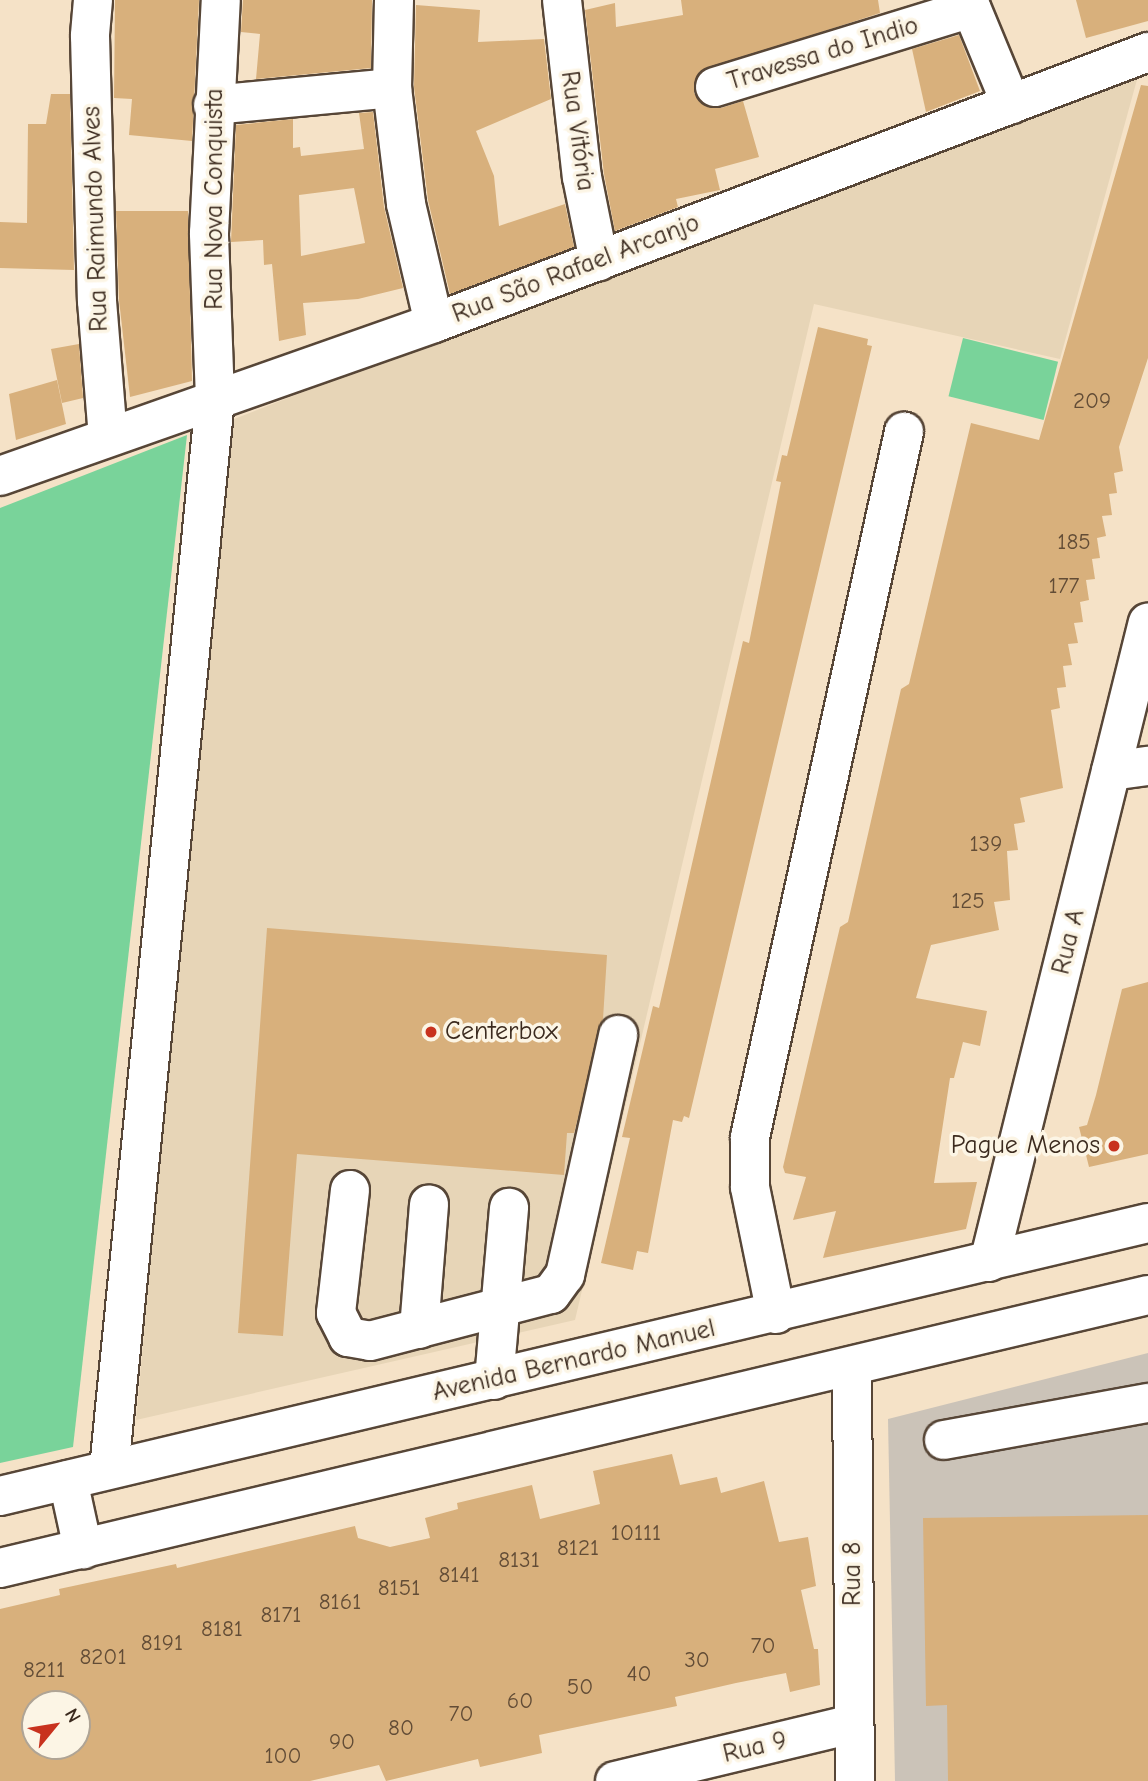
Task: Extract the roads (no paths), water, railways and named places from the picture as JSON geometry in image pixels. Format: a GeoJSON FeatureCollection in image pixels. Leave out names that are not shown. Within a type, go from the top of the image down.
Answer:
{"type":"FeatureCollection","features":[{"type":"Feature","properties":{"kind":"street","name":"Rua Raimundo Alves"},"geometry":{"type":"LineString","coordinates":[[93,0],[97,301],[108,437]]}},
{"type":"Feature","properties":{"kind":"street","name":"Rua Nova Conquista"},"geometry":{"type":"LineString","coordinates":[[109,1469],[215,399],[209,233],[213,105],[221,0]]}},
{"type":"Feature","properties":{"kind":"street"},"geometry":{"type":"LineString","coordinates":[[394,0],[392,88],[406,204],[434,323]]}},
{"type":"Feature","properties":{"kind":"street","name":"Rua Vitória"},"geometry":{"type":"LineString","coordinates":[[562,0],[582,177],[598,261]]}},
{"type":"Feature","properties":{"kind":"street"},"geometry":{"type":"LineString","coordinates":[[970,4],[1011,104]]}},
{"type":"Feature","properties":{"kind":"street","name":"Travessa do Indio"},"geometry":{"type":"LineString","coordinates":[[715,87],[970,4]]}},
{"type":"Feature","properties":{"kind":"street","name":"Rua São Rafael Arcanjo"},"geometry":{"type":"LineString","coordinates":[[0,476],[434,323],[1148,52]]}},
{"type":"Feature","properties":{"kind":"street"},"geometry":{"type":"LineString","coordinates":[[213,105],[392,88]]}},
{"type":"Feature","properties":{"kind":"street"},"geometry":{"type":"LineString","coordinates":[[776,1314],[750,1187],[750,1136],[904,432]]}},
{"type":"Feature","properties":{"kind":"street","name":"Rua A"},"geometry":{"type":"LineString","coordinates":[[989,1262],[1130,768],[1148,622]]}},
{"type":"Feature","properties":{"kind":"street"},"geometry":{"type":"LineString","coordinates":[[350,1190],[336,1313],[341,1328],[358,1342],[500,1311],[551,1294],[565,1275],[618,1035]]}},
{"type":"Feature","properties":{"kind":"street"},"geometry":{"type":"LineString","coordinates":[[419,1329],[429,1204]]}},
{"type":"Feature","properties":{"kind":"street"},"geometry":{"type":"LineString","coordinates":[[494,1380],[509,1208]]}},
{"type":"Feature","properties":{"kind":"street","name":"Avenida Bernardo Manuel"},"geometry":{"type":"LineString","coordinates":[[0,1496],[776,1314],[1148,1223]]}},
{"type":"Feature","properties":{"kind":"street"},"geometry":{"type":"LineString","coordinates":[[0,1568],[1148,1295]]}},
{"type":"Feature","properties":{"kind":"street","name":"Rua 8"},"geometry":{"type":"LineString","coordinates":[[852,1367],[855,1781]]}},
{"type":"Feature","properties":{"kind":"street"},"geometry":{"type":"LineString","coordinates":[[944,1440],[1148,1403]]}},
{"type":"Feature","properties":{"kind":"street"},"geometry":{"type":"LineString","coordinates":[[68,1480],[83,1549]]}},
{"type":"Feature","properties":{"kind":"street","name":"Rua 9"},"geometry":{"type":"LineString","coordinates":[[615,1781],[853,1724]]}},
{"type":"Feature","properties":{"kind":"place","name":"Centerbox"},"geometry":{"type":"Point","coordinates":[431,1032]}},
{"type":"Feature","properties":{"kind":"place","name":"Pague Menos"},"geometry":{"type":"Point","coordinates":[1114,1146]}}]}
